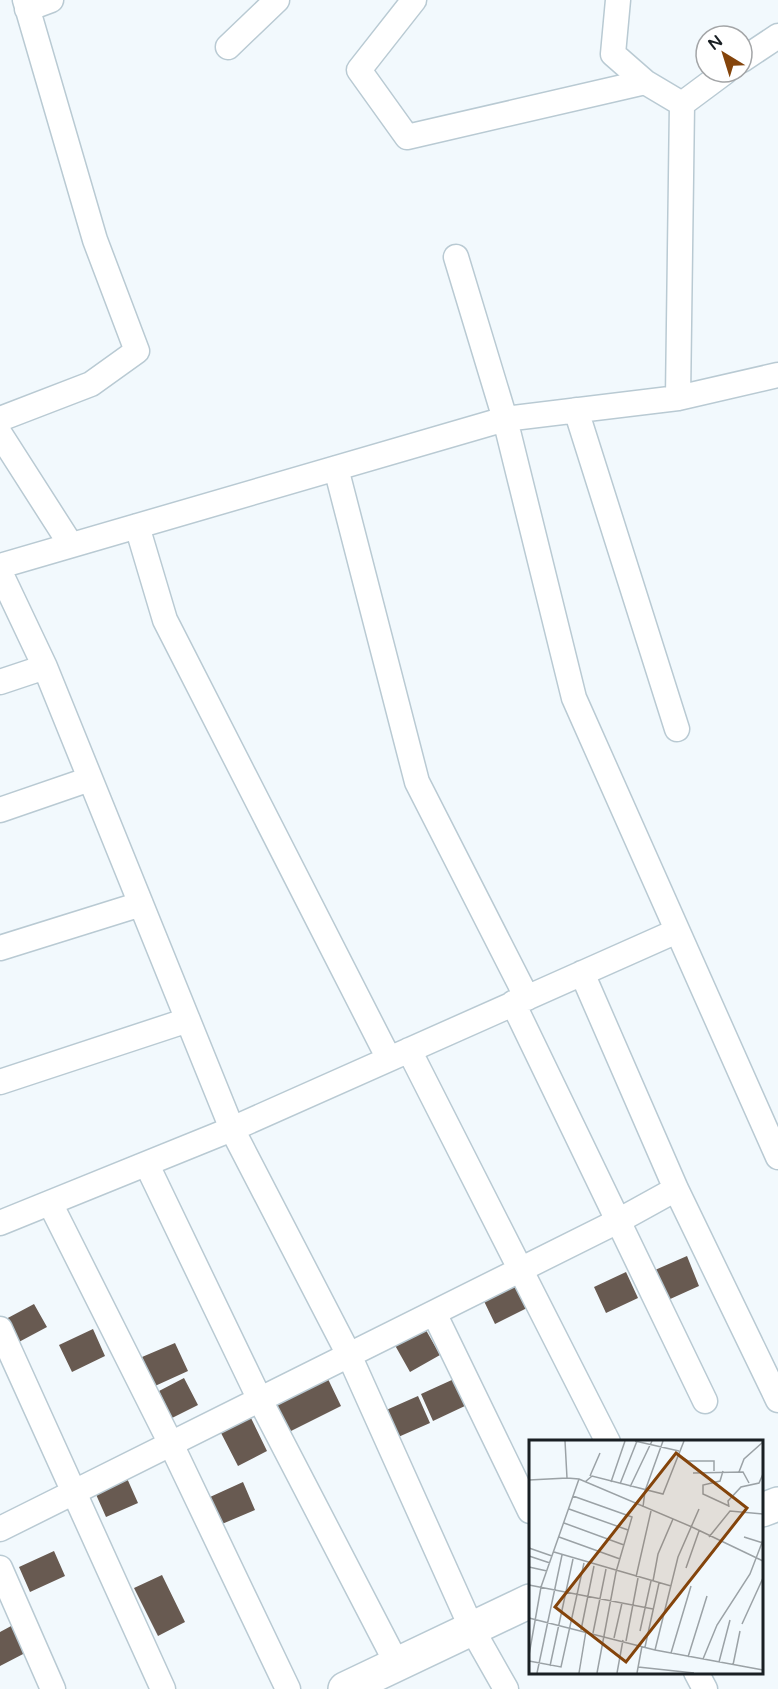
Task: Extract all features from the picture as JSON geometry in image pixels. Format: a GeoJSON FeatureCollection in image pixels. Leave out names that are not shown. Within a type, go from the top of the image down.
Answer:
{"type":"FeatureCollection","features":[{"type":"Feature","properties":{"kind":"street"},"geometry":{"type":"LineString","coordinates":[[0,419],[91,384],[137,351],[95,240],[26,4],[51,0]]}},
{"type":"Feature","properties":{"kind":"street"},"geometry":{"type":"LineString","coordinates":[[228,47],[277,0]]}},
{"type":"Feature","properties":{"kind":"street"},"geometry":{"type":"LineString","coordinates":[[414,0],[359,70],[407,137],[645,82]]}},
{"type":"Feature","properties":{"kind":"street"},"geometry":{"type":"LineString","coordinates":[[618,0],[613,54],[645,82],[682,104]]}},
{"type":"Feature","properties":{"kind":"street"},"geometry":{"type":"LineString","coordinates":[[754,52],[778,36]]}},
{"type":"Feature","properties":{"kind":"street"},"geometry":{"type":"LineString","coordinates":[[682,104],[709,84]]}},
{"type":"Feature","properties":{"kind":"street"},"geometry":{"type":"LineString","coordinates":[[678,398],[682,104]]}},
{"type":"Feature","properties":{"kind":"street"},"geometry":{"type":"LineString","coordinates":[[456,257],[505,419],[574,698],[778,1157]]}},
{"type":"Feature","properties":{"kind":"street"},"geometry":{"type":"LineString","coordinates":[[0,566],[505,419],[678,398],[778,375]]}},
{"type":"Feature","properties":{"kind":"street"},"geometry":{"type":"LineString","coordinates":[[576,410],[677,729]]}},
{"type":"Feature","properties":{"kind":"street"},"geometry":{"type":"LineString","coordinates":[[0,434],[71,545]]}},
{"type":"Feature","properties":{"kind":"street"},"geometry":{"type":"LineString","coordinates":[[336,468],[417,782],[520,1000],[618,1221],[705,1401]]}},
{"type":"Feature","properties":{"kind":"street"},"geometry":{"type":"LineString","coordinates":[[137,526],[165,620],[399,1055],[520,1270],[607,1440]]}},
{"type":"Feature","properties":{"kind":"street"},"geometry":{"type":"LineString","coordinates":[[0,572],[45,667],[232,1129],[349,1355],[472,1629],[506,1689]]}},
{"type":"Feature","properties":{"kind":"street"},"geometry":{"type":"LineString","coordinates":[[0,682],[45,667]]}},
{"type":"Feature","properties":{"kind":"street"},"geometry":{"type":"LineString","coordinates":[[0,810],[90,780]]}},
{"type":"Feature","properties":{"kind":"street"},"geometry":{"type":"LineString","coordinates":[[0,948],[141,903]]}},
{"type":"Feature","properties":{"kind":"street"},"geometry":{"type":"LineString","coordinates":[[0,1223],[232,1129],[677,931]]}},
{"type":"Feature","properties":{"kind":"street"},"geometry":{"type":"LineString","coordinates":[[582,973],[676,1189],[778,1400]]}},
{"type":"Feature","properties":{"kind":"street"},"geometry":{"type":"LineString","coordinates":[[0,1083],[188,1020]]}},
{"type":"Feature","properties":{"kind":"street"},"geometry":{"type":"LineString","coordinates":[[147,1165],[260,1400],[397,1664]]}},
{"type":"Feature","properties":{"kind":"street"},"geometry":{"type":"LineString","coordinates":[[0,1529],[618,1221],[676,1189]]}},
{"type":"Feature","properties":{"kind":"street"},"geometry":{"type":"LineString","coordinates":[[50,1203],[171,1444],[288,1689]]}},
{"type":"Feature","properties":{"kind":"street"},"geometry":{"type":"LineString","coordinates":[[434,1313],[529,1507]]}},
{"type":"Feature","properties":{"kind":"street"},"geometry":{"type":"LineString","coordinates":[[0,1329],[163,1689]]}},
{"type":"Feature","properties":{"kind":"street"},"geometry":{"type":"LineString","coordinates":[[763,1510],[778,1503]]}},
{"type":"Feature","properties":{"kind":"street"},"geometry":{"type":"LineString","coordinates":[[0,1568],[53,1689]]}},
{"type":"Feature","properties":{"kind":"street"},"geometry":{"type":"LineString","coordinates":[[345,1689],[529,1602]]}},
{"type":"Feature","properties":{"kind":"street"},"geometry":{"type":"LineString","coordinates":[[697,1674],[705,1689]]}},
{"type":"Feature","properties":{"kind":"building"},"geometry":{"type":"Polygon","coordinates":[[[687,1256],[699,1286],[668,1300],[655,1270],[687,1256]]]}},
{"type":"Feature","properties":{"kind":"building"},"geometry":{"type":"Polygon","coordinates":[[[626,1272],[638,1298],[606,1313],[594,1287],[626,1272]]]}},
{"type":"Feature","properties":{"kind":"building"},"geometry":{"type":"Polygon","coordinates":[[[515,1280],[529,1307],[495,1324],[482,1297],[515,1280]]]}},
{"type":"Feature","properties":{"kind":"building"},"geometry":{"type":"Polygon","coordinates":[[[34,1304],[47,1327],[17,1343],[4,1320],[34,1304]]]}},
{"type":"Feature","properties":{"kind":"building"},"geometry":{"type":"Polygon","coordinates":[[[422,1323],[440,1355],[410,1372],[392,1340],[422,1323]]]}},
{"type":"Feature","properties":{"kind":"building"},"geometry":{"type":"Polygon","coordinates":[[[93,1329],[105,1356],[72,1372],[59,1345],[93,1329]]]}},
{"type":"Feature","properties":{"kind":"building"},"geometry":{"type":"Polygon","coordinates":[[[175,1343],[188,1371],[155,1386],[142,1357],[175,1343]]]}},
{"type":"Feature","properties":{"kind":"building"},"geometry":{"type":"Polygon","coordinates":[[[184,1378],[198,1405],[172,1418],[159,1391],[184,1378]]]}},
{"type":"Feature","properties":{"kind":"building"},"geometry":{"type":"Polygon","coordinates":[[[328,1379],[341,1406],[289,1432],[276,1406],[328,1379]]]}},
{"type":"Feature","properties":{"kind":"building"},"geometry":{"type":"Polygon","coordinates":[[[454,1379],[467,1405],[433,1421],[421,1394],[454,1379]]]}},
{"type":"Feature","properties":{"kind":"building"},"geometry":{"type":"Polygon","coordinates":[[[418,1396],[430,1423],[396,1438],[384,1411],[418,1396]]]}},
{"type":"Feature","properties":{"kind":"building"},"geometry":{"type":"Polygon","coordinates":[[[251,1418],[267,1451],[238,1466],[221,1433],[251,1418]]]}},
{"type":"Feature","properties":{"kind":"building"},"geometry":{"type":"Polygon","coordinates":[[[126,1476],[138,1503],[106,1517],[94,1490],[126,1476]]]}},
{"type":"Feature","properties":{"kind":"building"},"geometry":{"type":"Polygon","coordinates":[[[243,1482],[255,1510],[222,1524],[210,1497],[243,1482]]]}},
{"type":"Feature","properties":{"kind":"building"},"geometry":{"type":"Polygon","coordinates":[[[54,1551],[65,1576],[30,1592],[19,1567],[54,1551]]]}},
{"type":"Feature","properties":{"kind":"building"},"geometry":{"type":"Polygon","coordinates":[[[162,1575],[185,1622],[158,1636],[134,1588],[162,1575]]]}},
{"type":"Feature","properties":{"kind":"building"},"geometry":{"type":"Polygon","coordinates":[[[13,1625],[27,1652],[0,1666],[0,1632],[13,1625]]]}}]}
